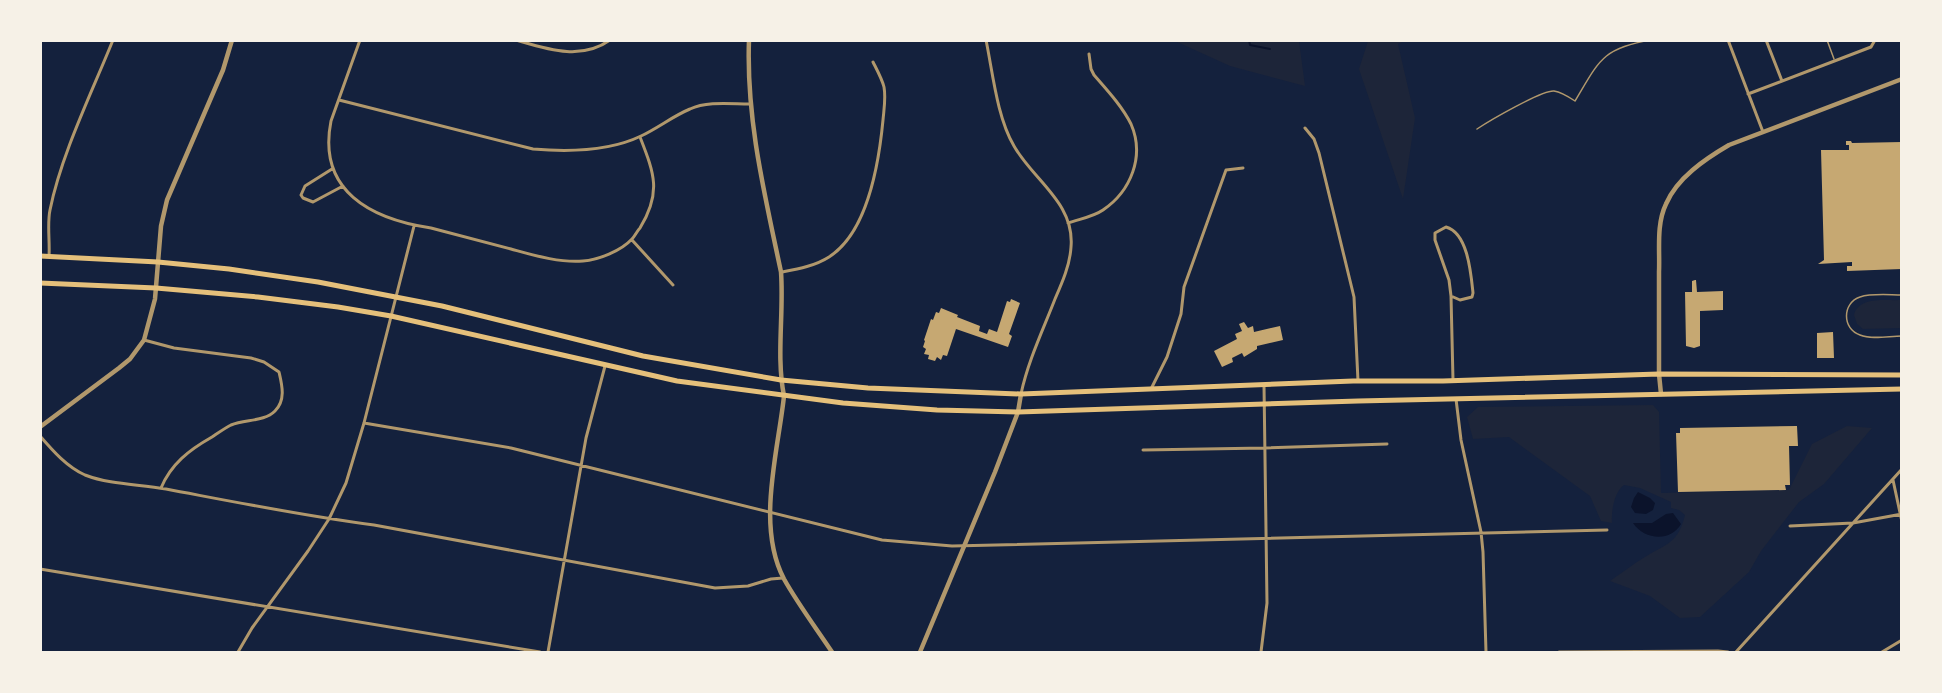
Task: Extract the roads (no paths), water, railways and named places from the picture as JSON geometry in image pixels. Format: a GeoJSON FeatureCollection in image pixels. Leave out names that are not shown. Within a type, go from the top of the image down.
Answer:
{"type":"FeatureCollection","features":[{"type":"Feature","properties":{"kind":"main road"},"geometry":{"type":"LineString","coordinates":[[40,256],[158,262],[229,269],[318,282],[442,306],[643,356],[781,380],[868,388],[1021,394],[1358,381],[1659,374],[1902,375]]}},
{"type":"Feature","properties":{"kind":"main road"},"geometry":{"type":"LineString","coordinates":[[40,283],[156,288],[258,297],[391,316],[677,381],[843,403],[937,410],[1018,412],[1456,398],[1902,389]]}},
{"type":"Feature","properties":{"kind":"street"},"geometry":{"type":"LineString","coordinates":[[49,256],[50,213],[54,194],[113,40]]}},
{"type":"Feature","properties":{"kind":"street"},"geometry":{"type":"LineString","coordinates":[[40,427],[130,359],[144,340],[152,316],[160,225],[167,200],[223,70],[232,40]]}},
{"type":"Feature","properties":{"kind":"street"},"geometry":{"type":"LineString","coordinates":[[360,40],[328,135],[332,169],[343,186],[369,210],[414,225],[537,256],[570,261],[597,259],[632,240],[649,213],[654,194],[653,173],[640,137]]}},
{"type":"Feature","properties":{"kind":"street"},"geometry":{"type":"LineString","coordinates":[[516,40],[569,52],[590,50],[610,40]]}},
{"type":"Feature","properties":{"kind":"street"},"geometry":{"type":"LineString","coordinates":[[749,40],[749,104],[781,273],[782,291],[781,380],[784,396],[769,512],[775,554],[783,578],[832,652]]}},
{"type":"Feature","properties":{"kind":"street"},"geometry":{"type":"LineString","coordinates":[[920,652],[1018,412],[1025,375],[1062,284],[1072,244],[1068,224],[1054,194],[1014,146],[1006,127],[986,40]]}},
{"type":"Feature","properties":{"kind":"street"},"geometry":{"type":"LineString","coordinates":[[1728,40],[1763,132]]}},
{"type":"Feature","properties":{"kind":"street"},"geometry":{"type":"LineString","coordinates":[[1766,40],[1782,81]]}},
{"type":"Feature","properties":{"kind":"street"},"geometry":{"type":"LineString","coordinates":[[1748,94],[1871,47],[1875,40]]}},
{"type":"Feature","properties":{"kind":"street"},"geometry":{"type":"LineString","coordinates":[[1068,224],[1101,212],[1116,200],[1131,180],[1136,162],[1137,148],[1130,123],[1094,75],[1089,54]]}},
{"type":"Feature","properties":{"kind":"street"},"geometry":{"type":"LineString","coordinates":[[781,273],[807,267],[830,257],[845,244],[857,226],[870,191],[880,148],[884,87],[873,62]]}},
{"type":"Feature","properties":{"kind":"street"},"geometry":{"type":"LineString","coordinates":[[1661,394],[1659,240],[1661,217],[1666,202],[1681,182],[1710,156],[1729,145],[1902,79]]}},
{"type":"Feature","properties":{"kind":"street"},"geometry":{"type":"LineString","coordinates":[[339,100],[533,149],[564,152],[602,148],[640,137],[690,108],[704,105],[749,104]]}},
{"type":"Feature","properties":{"kind":"street"},"geometry":{"type":"LineString","coordinates":[[1305,128],[1314,139],[1319,153],[1354,297],[1358,381]]}},
{"type":"Feature","properties":{"kind":"street"},"geometry":{"type":"LineString","coordinates":[[1152,389],[1167,357],[1181,314],[1184,287],[1226,170],[1243,168]]}},
{"type":"Feature","properties":{"kind":"street"},"geometry":{"type":"LineString","coordinates":[[332,169],[305,186],[301,195],[313,202],[343,186]]}},
{"type":"Feature","properties":{"kind":"street"},"geometry":{"type":"LineString","coordinates":[[238,652],[252,628],[308,551],[328,519],[346,483],[364,423],[414,225]]}},
{"type":"Feature","properties":{"kind":"street"},"geometry":{"type":"LineString","coordinates":[[1451,296],[1460,300],[1472,297],[1473,293],[1470,265],[1465,251],[1458,234],[1446,227],[1435,233],[1435,240],[1449,280],[1453,380]]}},
{"type":"Feature","properties":{"kind":"street"},"geometry":{"type":"LineString","coordinates":[[632,240],[673,285]]}},
{"type":"Feature","properties":{"kind":"street"},"geometry":{"type":"LineString","coordinates":[[144,340],[174,348],[251,358],[264,362],[279,372],[283,390],[281,401],[274,411],[264,418],[232,425],[190,450],[175,463],[161,488]]}},
{"type":"Feature","properties":{"kind":"street"},"geometry":{"type":"LineString","coordinates":[[548,652],[586,438],[605,366]]}},
{"type":"Feature","properties":{"kind":"street"},"geometry":{"type":"LineString","coordinates":[[1261,652],[1267,603],[1264,384]]}},
{"type":"Feature","properties":{"kind":"street"},"geometry":{"type":"LineString","coordinates":[[1456,398],[1461,440],[1481,532],[1486,652]]}},
{"type":"Feature","properties":{"kind":"street"},"geometry":{"type":"LineString","coordinates":[[364,423],[511,448],[882,540],[952,546],[1607,530]]}},
{"type":"Feature","properties":{"kind":"street"},"geometry":{"type":"LineString","coordinates":[[40,436],[60,459],[83,474],[105,481],[161,488],[328,519],[374,525],[714,588],[748,586],[783,578]]}},
{"type":"Feature","properties":{"kind":"street"},"geometry":{"type":"LineString","coordinates":[[1143,450],[1387,444]]}},
{"type":"Feature","properties":{"kind":"street"},"geometry":{"type":"LineString","coordinates":[[1736,652],[1902,469]]}},
{"type":"Feature","properties":{"kind":"street"},"geometry":{"type":"LineString","coordinates":[[1893,479],[1902,522]]}},
{"type":"Feature","properties":{"kind":"street"},"geometry":{"type":"LineString","coordinates":[[1790,526],[1853,523],[1901,514]]}},
{"type":"Feature","properties":{"kind":"street"},"geometry":{"type":"LineString","coordinates":[[40,569],[540,652]]}},
{"type":"Feature","properties":{"kind":"street"},"geometry":{"type":"LineString","coordinates":[[1882,652],[1902,640]]}},
{"type":"Feature","properties":{"kind":"street"},"geometry":{"type":"LineString","coordinates":[[1559,652],[1728,652]]}},
{"type":"Feature","properties":{"kind":"lane"},"geometry":{"type":"LineString","coordinates":[[1477,129],[1493,118],[1549,92],[1562,93],[1575,100],[1597,66],[1612,50],[1651,40]]}},
{"type":"Feature","properties":{"kind":"lane"},"geometry":{"type":"LineString","coordinates":[[1827,40],[1834,61]]}},
{"type":"Feature","properties":{"kind":"lane"},"geometry":{"type":"LineString","coordinates":[[1902,295],[1858,297],[1849,304],[1846,316],[1849,327],[1857,335],[1865,337],[1902,336]]}},
{"type":"Feature","properties":{"kind":"waterway"},"geometry":{"type":"LineString","coordinates":[[1249,40],[1250,45],[1270,49]]}}]}
